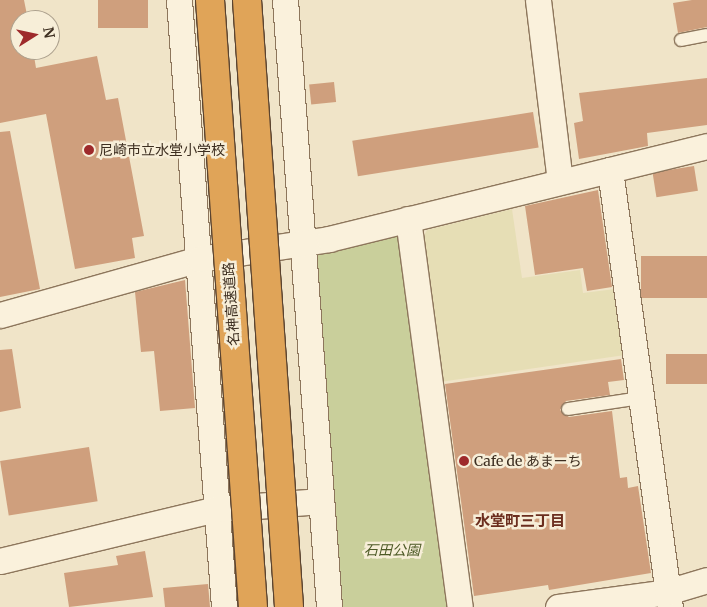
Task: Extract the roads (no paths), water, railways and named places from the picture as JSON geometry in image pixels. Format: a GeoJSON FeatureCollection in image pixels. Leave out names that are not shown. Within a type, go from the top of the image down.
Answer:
{"type":"FeatureCollection","features":[{"type":"Feature","properties":{"kind":"highway","name":"名神高速道路"},"geometry":{"type":"LineString","coordinates":[[210,0],[254,607]]}},
{"type":"Feature","properties":{"kind":"highway"},"geometry":{"type":"LineString","coordinates":[[247,0],[289,607]]}},
{"type":"Feature","properties":{"kind":"street"},"geometry":{"type":"LineString","coordinates":[[179,0],[224,607]]}},
{"type":"Feature","properties":{"kind":"street"},"geometry":{"type":"LineString","coordinates":[[285,0],[329,607]]}},
{"type":"Feature","properties":{"kind":"street"},"geometry":{"type":"LineString","coordinates":[[538,0],[560,181]]}},
{"type":"Feature","properties":{"kind":"street"},"geometry":{"type":"LineString","coordinates":[[0,315],[199,259],[303,243],[707,146]]}},
{"type":"Feature","properties":{"kind":"street"},"geometry":{"type":"LineString","coordinates":[[610,170],[669,600]]}},
{"type":"Feature","properties":{"kind":"street"},"geometry":{"type":"LineString","coordinates":[[408,219],[460,607]]}},
{"type":"Feature","properties":{"kind":"street"},"geometry":{"type":"LineString","coordinates":[[0,561],[217,509],[321,501]]}},
{"type":"Feature","properties":{"kind":"street"},"geometry":{"type":"LineString","coordinates":[[558,607],[669,600],[707,580]]}},
{"type":"Feature","properties":{"kind":"lane"},"geometry":{"type":"LineString","coordinates":[[681,40],[707,36]]}},
{"type":"Feature","properties":{"kind":"lane"},"geometry":{"type":"LineString","coordinates":[[568,409],[641,398]]}},
{"type":"Feature","properties":{"kind":"place","name":"尼崎市立水堂小学校"},"geometry":{"type":"Point","coordinates":[89,150]}},
{"type":"Feature","properties":{"kind":"place","name":"Cafe de あまーち"},"geometry":{"type":"Point","coordinates":[464,461]}},
{"type":"Feature","properties":{"kind":"district","name":"水堂町三丁目"},"geometry":{"type":"Point","coordinates":[520,521]}},
{"type":"Feature","properties":{"kind":"park label","name":"石田公園"},"geometry":{"type":"Point","coordinates":[392,550]}}]}
